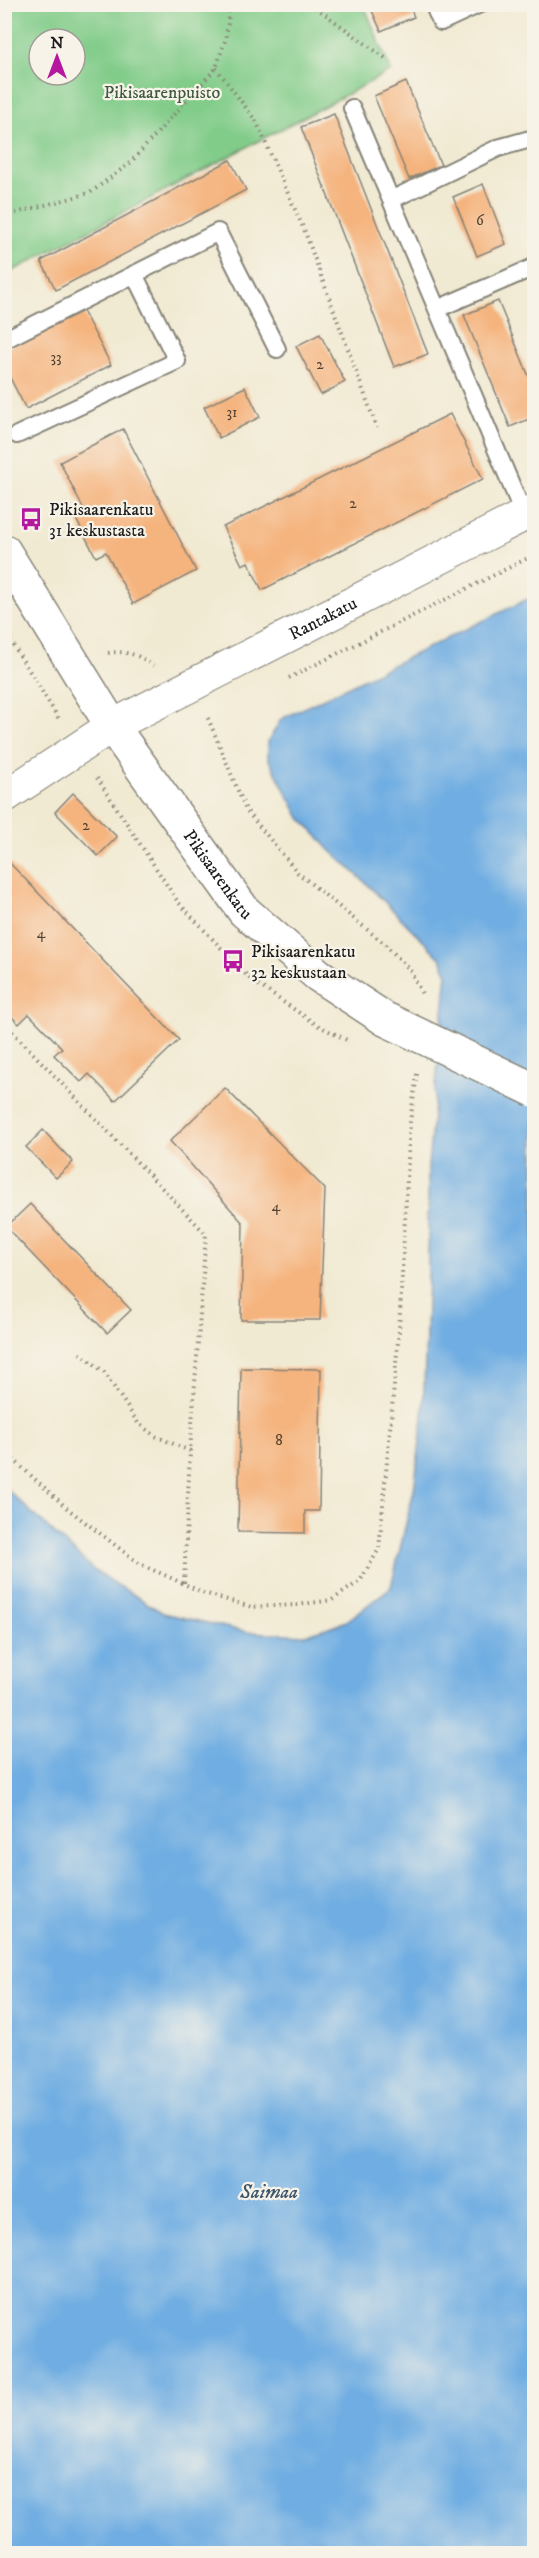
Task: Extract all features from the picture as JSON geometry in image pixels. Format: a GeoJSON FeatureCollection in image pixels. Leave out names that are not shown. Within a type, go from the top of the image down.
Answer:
{"type":"FeatureCollection","features":[{"type":"Feature","properties":{"kind":"street","name":"Rantakatu"},"geometry":{"type":"LineString","coordinates":[[4,797],[112,726],[529,512]]}},
{"type":"Feature","properties":{"kind":"street","name":"Pikisaarenkatu"},"geometry":{"type":"LineString","coordinates":[[4,551],[112,726],[244,911],[318,975],[385,1019],[534,1090]]}},
{"type":"Feature","properties":{"kind":"lane"},"geometry":{"type":"LineString","coordinates":[[433,4],[441,22],[480,4]]}},
{"type":"Feature","properties":{"kind":"lane"},"geometry":{"type":"LineString","coordinates":[[352,108],[437,309],[529,512]]}},
{"type":"Feature","properties":{"kind":"lane"},"geometry":{"type":"LineString","coordinates":[[391,200],[498,148],[534,138]]}},
{"type":"Feature","properties":{"kind":"lane"},"geometry":{"type":"LineString","coordinates":[[4,340],[218,232],[277,349]]}},
{"type":"Feature","properties":{"kind":"lane"},"geometry":{"type":"LineString","coordinates":[[437,309],[534,267]]}},
{"type":"Feature","properties":{"kind":"lane"},"geometry":{"type":"LineString","coordinates":[[17,435],[177,361],[134,274]]}},
{"type":"Feature","properties":{"kind":"path"},"geometry":{"type":"LineString","coordinates":[[4,216],[90,193],[130,164],[216,68],[226,38],[230,4]]}},
{"type":"Feature","properties":{"kind":"path"},"geometry":{"type":"LineString","coordinates":[[311,4],[388,60]]}},
{"type":"Feature","properties":{"kind":"path"},"geometry":{"type":"LineString","coordinates":[[216,68],[256,121],[305,232],[377,428]]}},
{"type":"Feature","properties":{"kind":"path"},"geometry":{"type":"LineString","coordinates":[[208,718],[246,810],[298,873],[386,945],[410,970],[427,1004]]}},
{"type":"Feature","properties":{"kind":"path"},"geometry":{"type":"LineString","coordinates":[[4,1023],[206,1234],[190,1450],[184,1584]]}},
{"type":"Feature","properties":{"kind":"path"},"geometry":{"type":"LineString","coordinates":[[4,1451],[68,1509],[140,1564],[204,1593],[251,1607],[297,1605],[332,1600],[360,1581],[379,1550],[399,1331],[410,1122],[419,1063]]}},
{"type":"Feature","properties":{"kind":"path"},"geometry":{"type":"LineString","coordinates":[[80,1353],[104,1372],[138,1424],[155,1436],[190,1450]]}},
{"type":"Feature","properties":{"kind":"green space","name":"Pikisaarenpuisto"},"geometry":{"type":"Polygon","coordinates":[[[5,4],[364,5],[391,71],[5,275],[5,4]]]}},
{"type":"Feature","properties":{"kind":"water","name":"Saimaa"},"geometry":{"type":"Polygon","coordinates":[[[534,596],[534,2553],[5,2553],[4,1487],[95,1571],[163,1613],[247,1632],[305,1635],[347,1621],[391,1587],[414,1490],[423,1417],[428,1276],[428,1165],[447,972],[441,959],[330,850],[299,816],[268,758],[268,742],[281,719],[534,596]]]}},
{"type":"Feature","properties":{"kind":"building"},"geometry":{"type":"Polygon","coordinates":[[[369,4],[409,4],[414,17],[381,31],[369,4]]]}},
{"type":"Feature","properties":{"kind":"building"},"geometry":{"type":"Polygon","coordinates":[[[406,82],[441,165],[409,179],[374,96],[406,82]]]}},
{"type":"Feature","properties":{"kind":"building"},"geometry":{"type":"Polygon","coordinates":[[[334,114],[428,354],[394,367],[301,127],[334,114]]]}},
{"type":"Feature","properties":{"kind":"building"},"geometry":{"type":"Polygon","coordinates":[[[230,160],[246,190],[56,290],[41,261],[230,160]]]}},
{"type":"Feature","properties":{"kind":"building"},"geometry":{"type":"Polygon","coordinates":[[[483,184],[506,244],[477,256],[453,197],[483,184]]]}},
{"type":"Feature","properties":{"kind":"building"},"geometry":{"type":"Polygon","coordinates":[[[498,301],[534,389],[534,417],[510,427],[464,315],[498,301]]]}},
{"type":"Feature","properties":{"kind":"building"},"geometry":{"type":"Polygon","coordinates":[[[83,311],[111,365],[26,409],[4,366],[4,349],[83,311]]]}},
{"type":"Feature","properties":{"kind":"building"},"geometry":{"type":"Polygon","coordinates":[[[320,334],[345,382],[321,395],[296,346],[320,334]]]}},
{"type":"Feature","properties":{"kind":"building"},"geometry":{"type":"Polygon","coordinates":[[[245,387],[260,417],[219,438],[204,407],[245,387]]]}},
{"type":"Feature","properties":{"kind":"building"},"geometry":{"type":"Polygon","coordinates":[[[450,414],[483,479],[262,590],[248,562],[242,565],[223,527],[450,414]]]}},
{"type":"Feature","properties":{"kind":"building"},"geometry":{"type":"Polygon","coordinates":[[[123,429],[196,571],[133,604],[106,552],[96,557],[76,519],[86,514],[60,462],[123,429]]]}},
{"type":"Feature","properties":{"kind":"building"},"geometry":{"type":"Polygon","coordinates":[[[73,793],[117,837],[98,856],[55,812],[73,793]]]}},
{"type":"Feature","properties":{"kind":"building"},"geometry":{"type":"Polygon","coordinates":[[[4,857],[179,1040],[115,1101],[89,1074],[81,1082],[54,1055],[62,1048],[29,1014],[19,1024],[4,1009],[4,857]]]}},
{"type":"Feature","properties":{"kind":"building"},"geometry":{"type":"Polygon","coordinates":[[[225,1088],[325,1189],[320,1320],[241,1320],[243,1223],[170,1141],[225,1088]]]}},
{"type":"Feature","properties":{"kind":"building"},"geometry":{"type":"Polygon","coordinates":[[[43,1130],[73,1162],[56,1178],[26,1147],[43,1130]]]}},
{"type":"Feature","properties":{"kind":"building"},"geometry":{"type":"Polygon","coordinates":[[[30,1204],[131,1310],[107,1333],[6,1227],[30,1204]]]}},
{"type":"Feature","properties":{"kind":"building"},"geometry":{"type":"Polygon","coordinates":[[[241,1368],[321,1369],[319,1511],[305,1511],[305,1533],[238,1532],[241,1368]]]}},
{"type":"Feature","properties":{"kind":"place","name":"Pikisaarenkatu 31 keskustasta"},"geometry":{"type":"Point","coordinates":[31,519]}},
{"type":"Feature","properties":{"kind":"place","name":"Pikisaarenkatu 32 keskustaan"},"geometry":{"type":"Point","coordinates":[233,961]}}]}
